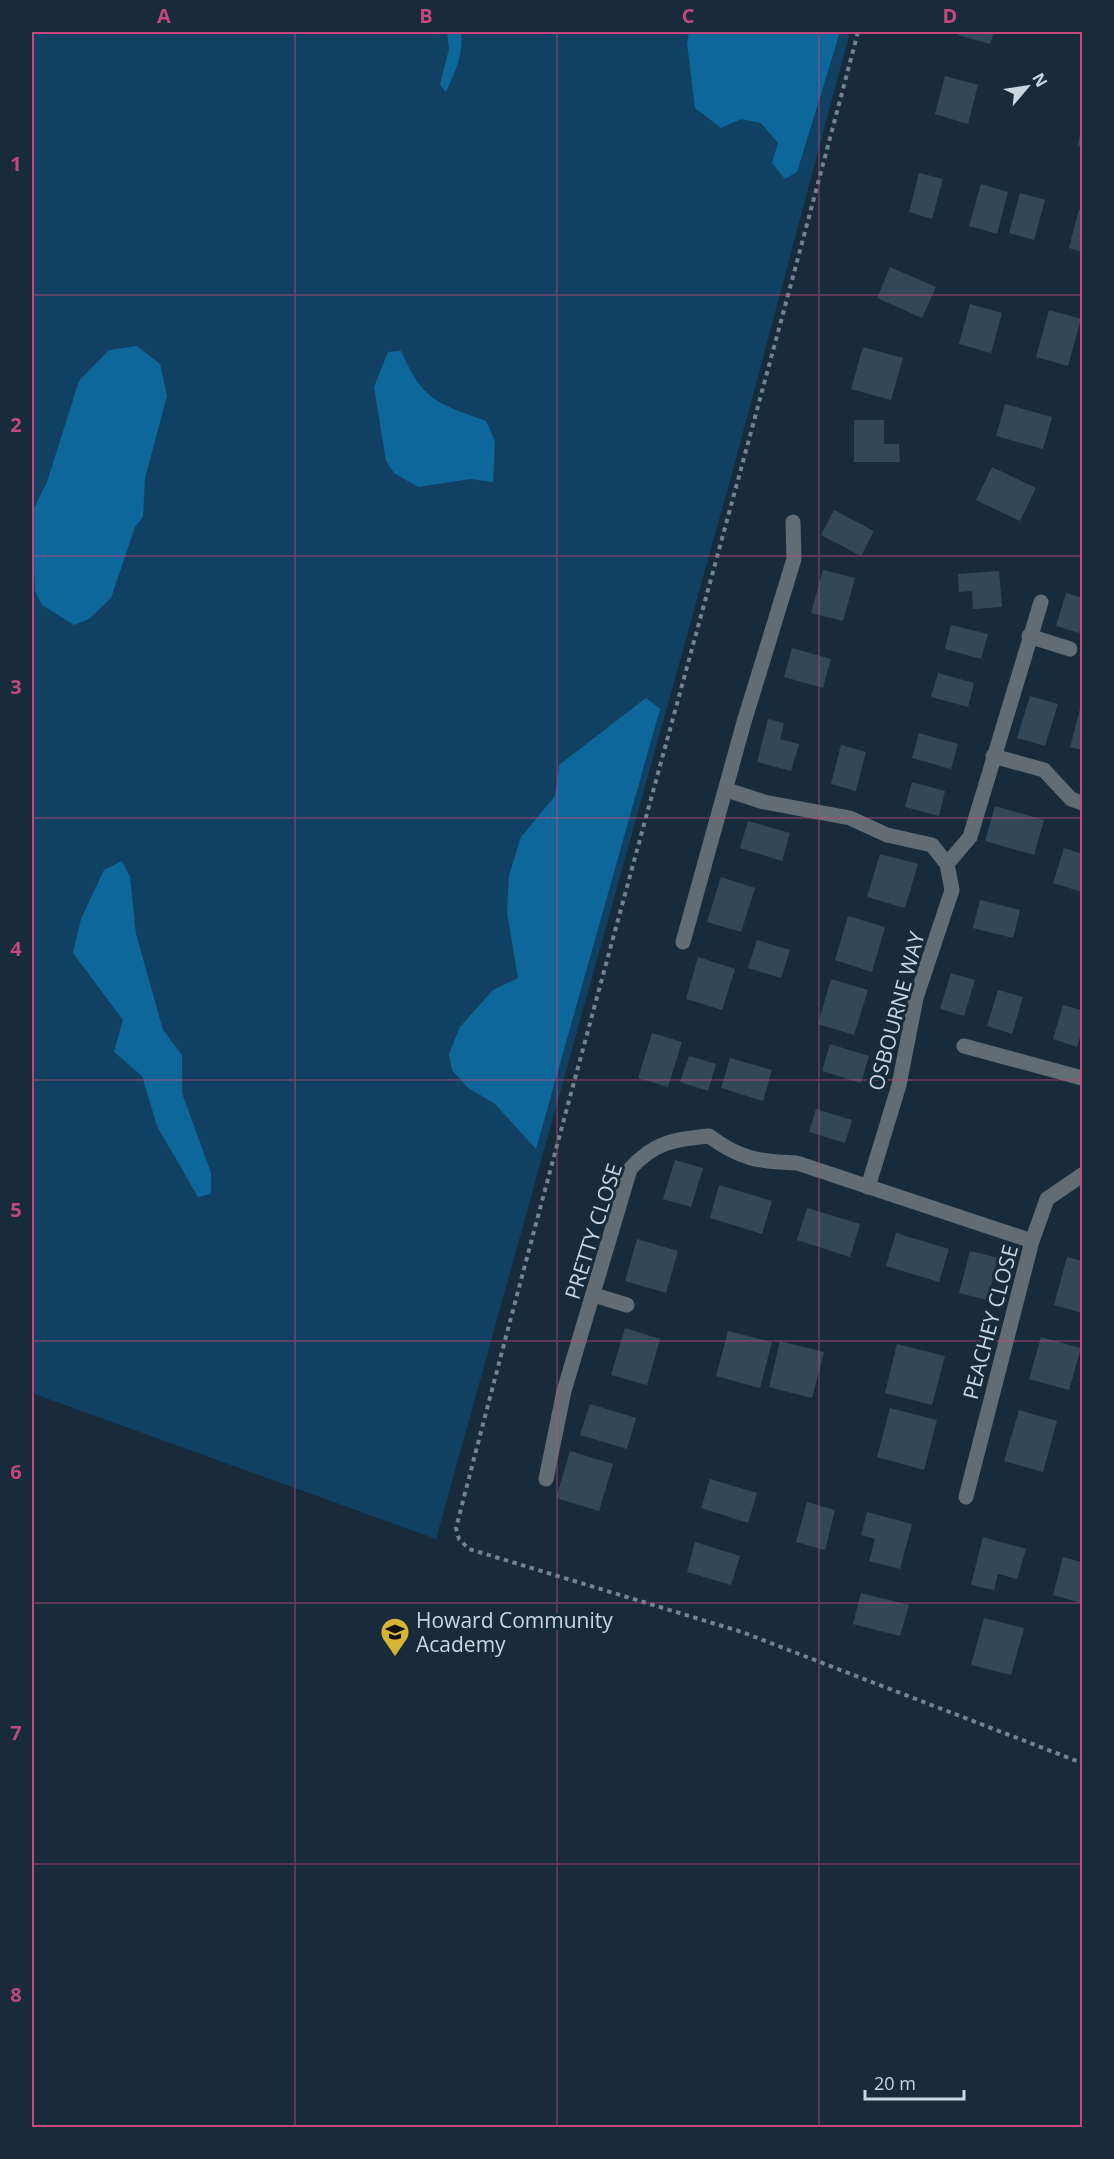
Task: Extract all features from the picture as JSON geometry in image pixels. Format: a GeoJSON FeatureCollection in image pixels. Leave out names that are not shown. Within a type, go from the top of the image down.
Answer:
{"type":"FeatureCollection","features":[{"type":"Feature","properties":{"kind":"street"},"geometry":{"type":"LineString","coordinates":[[683,942],[744,722],[794,560],[792,522]]}},
{"type":"Feature","properties":{"kind":"street"},"geometry":{"type":"LineString","coordinates":[[727,790],[764,802],[850,818],[887,835],[932,845],[947,864],[970,837],[1041,602]]}},
{"type":"Feature","properties":{"kind":"street"},"geometry":{"type":"LineString","coordinates":[[1029,636],[1070,649]]}},
{"type":"Feature","properties":{"kind":"street"},"geometry":{"type":"LineString","coordinates":[[993,756],[1044,770],[1071,799],[1083,803]]}},
{"type":"Feature","properties":{"kind":"street","name":"OSBOURNE WAY"},"geometry":{"type":"LineString","coordinates":[[868,1187],[899,1085],[916,998],[952,890],[947,864]]}},
{"type":"Feature","properties":{"kind":"street"},"geometry":{"type":"LineString","coordinates":[[964,1046],[1083,1078]]}},
{"type":"Feature","properties":{"kind":"street","name":"PRETTY CLOSE"},"geometry":{"type":"LineString","coordinates":[[546,1479],[564,1391],[630,1169],[643,1154],[672,1140],[709,1136],[731,1152],[760,1162],[797,1163],[1032,1241]]}},
{"type":"Feature","properties":{"kind":"street","name":"PEACHEY CLOSE"},"geometry":{"type":"LineString","coordinates":[[966,1497],[1032,1241],[1047,1199],[1083,1175]]}},
{"type":"Feature","properties":{"kind":"street"},"geometry":{"type":"LineString","coordinates":[[594,1295],[627,1305]]}},
{"type":"Feature","properties":{"kind":"path"},"geometry":{"type":"LineString","coordinates":[[858,32],[754,428],[540,1204],[456,1528],[459,1539],[469,1549],[742,1632],[1083,1763]]}},
{"type":"Feature","properties":{"kind":"shaded area"},"geometry":{"type":"Polygon","coordinates":[[[32,32],[850,32],[734,466],[436,1539],[32,1393],[32,32]]]}},
{"type":"Feature","properties":{"kind":"shaded area"},"geometry":{"type":"Polygon","coordinates":[[[447,32],[461,32],[462,40],[458,63],[446,92],[440,85],[449,49],[447,32]]]}},
{"type":"Feature","properties":{"kind":"shaded area"},"geometry":{"type":"Polygon","coordinates":[[[689,32],[840,32],[797,172],[785,179],[772,163],[778,143],[761,123],[741,119],[721,128],[695,108],[687,43],[689,32]]]}},
{"type":"Feature","properties":{"kind":"shaded area"},"geometry":{"type":"Polygon","coordinates":[[[137,346],[160,364],[167,396],[145,478],[143,517],[135,527],[111,598],[89,619],[74,625],[42,605],[35,591],[32,512],[47,482],[79,381],[109,350],[137,346]]]}},
{"type":"Feature","properties":{"kind":"shaded area"},"geometry":{"type":"Polygon","coordinates":[[[401,351],[417,380],[433,398],[455,410],[486,421],[495,441],[493,482],[470,479],[418,487],[394,473],[386,461],[374,387],[388,352],[401,351]]]}},
{"type":"Feature","properties":{"kind":"shaded area"},"geometry":{"type":"Polygon","coordinates":[[[646,698],[660,709],[536,1149],[495,1104],[467,1087],[452,1070],[449,1054],[460,1027],[493,990],[518,978],[507,913],[509,875],[521,837],[555,796],[559,765],[646,698]]]}},
{"type":"Feature","properties":{"kind":"shaded area"},"geometry":{"type":"Polygon","coordinates":[[[122,861],[130,877],[136,934],[163,1030],[182,1055],[182,1093],[211,1173],[211,1194],[198,1197],[157,1126],[142,1076],[114,1052],[123,1020],[73,953],[81,919],[104,870],[122,861]]]}},
{"type":"Feature","properties":{"kind":"building"},"geometry":{"type":"Polygon","coordinates":[[[959,32],[994,32],[990,44],[958,35],[959,32]]]}},
{"type":"Feature","properties":{"kind":"building"},"geometry":{"type":"Polygon","coordinates":[[[945,76],[978,85],[968,124],[935,114],[945,76]]]}},
{"type":"Feature","properties":{"kind":"building"},"geometry":{"type":"Polygon","coordinates":[[[1082,129],[1082,148],[1077,146],[1082,129]]]}},
{"type":"Feature","properties":{"kind":"building"},"geometry":{"type":"Polygon","coordinates":[[[919,173],[943,179],[932,219],[909,212],[919,173]]]}},
{"type":"Feature","properties":{"kind":"building"},"geometry":{"type":"Polygon","coordinates":[[[981,184],[1008,192],[997,234],[969,226],[981,184]]]}},
{"type":"Feature","properties":{"kind":"building"},"geometry":{"type":"Polygon","coordinates":[[[1020,193],[1045,200],[1034,240],[1009,233],[1020,193]]]}},
{"type":"Feature","properties":{"kind":"building"},"geometry":{"type":"Polygon","coordinates":[[[1079,209],[1082,210],[1082,252],[1069,248],[1079,209]]]}},
{"type":"Feature","properties":{"kind":"building"},"geometry":{"type":"Polygon","coordinates":[[[890,267],[936,287],[922,318],[877,298],[890,267]]]}},
{"type":"Feature","properties":{"kind":"building"},"geometry":{"type":"Polygon","coordinates":[[[970,304],[1002,313],[991,353],[959,344],[970,304]]]}},
{"type":"Feature","properties":{"kind":"building"},"geometry":{"type":"Polygon","coordinates":[[[1049,310],[1081,319],[1068,366],[1036,357],[1049,310]]]}},
{"type":"Feature","properties":{"kind":"building"},"geometry":{"type":"Polygon","coordinates":[[[863,347],[903,358],[891,400],[851,389],[863,347]]]}},
{"type":"Feature","properties":{"kind":"building"},"geometry":{"type":"Polygon","coordinates":[[[1005,404],[1052,417],[1043,449],[996,436],[1005,404]]]}},
{"type":"Feature","properties":{"kind":"building"},"geometry":{"type":"Polygon","coordinates":[[[854,420],[884,420],[884,444],[899,444],[900,462],[854,462],[854,420]]]}},
{"type":"Feature","properties":{"kind":"building"},"geometry":{"type":"Polygon","coordinates":[[[992,467],[1036,488],[1020,521],[976,500],[992,467]]]}},
{"type":"Feature","properties":{"kind":"building"},"geometry":{"type":"Polygon","coordinates":[[[834,510],[874,531],[861,556],[821,535],[834,510]]]}},
{"type":"Feature","properties":{"kind":"building"},"geometry":{"type":"Polygon","coordinates":[[[823,570],[855,578],[843,621],[811,613],[823,570]]]}},
{"type":"Feature","properties":{"kind":"building"},"geometry":{"type":"Polygon","coordinates":[[[999,571],[1002,607],[973,609],[972,591],[959,592],[958,574],[999,571]]]}},
{"type":"Feature","properties":{"kind":"building"},"geometry":{"type":"Polygon","coordinates":[[[1066,593],[1082,598],[1082,622],[1079,633],[1056,626],[1066,593]]]}},
{"type":"Feature","properties":{"kind":"building"},"geometry":{"type":"Polygon","coordinates":[[[951,625],[988,634],[981,659],[945,649],[951,625]]]}},
{"type":"Feature","properties":{"kind":"building"},"geometry":{"type":"Polygon","coordinates":[[[792,648],[831,659],[823,688],[784,677],[792,648]]]}},
{"type":"Feature","properties":{"kind":"building"},"geometry":{"type":"Polygon","coordinates":[[[938,673],[974,683],[968,707],[931,697],[938,673]]]}},
{"type":"Feature","properties":{"kind":"building"},"geometry":{"type":"Polygon","coordinates":[[[1030,696],[1058,704],[1045,746],[1017,738],[1030,696]]]}},
{"type":"Feature","properties":{"kind":"building"},"geometry":{"type":"Polygon","coordinates":[[[1080,709],[1082,710],[1082,750],[1070,747],[1080,709]]]}},
{"type":"Feature","properties":{"kind":"building"},"geometry":{"type":"Polygon","coordinates":[[[768,719],[784,723],[780,739],[799,744],[791,771],[757,762],[768,719]]]}},
{"type":"Feature","properties":{"kind":"building"},"geometry":{"type":"Polygon","coordinates":[[[919,733],[958,744],[951,769],[912,758],[919,733]]]}},
{"type":"Feature","properties":{"kind":"building"},"geometry":{"type":"Polygon","coordinates":[[[841,745],[866,752],[856,791],[831,784],[841,745]]]}},
{"type":"Feature","properties":{"kind":"building"},"geometry":{"type":"Polygon","coordinates":[[[912,782],[945,791],[939,816],[905,807],[912,782]]]}},
{"type":"Feature","properties":{"kind":"building"},"geometry":{"type":"Polygon","coordinates":[[[995,806],[1044,820],[1034,855],[985,841],[995,806]]]}},
{"type":"Feature","properties":{"kind":"building"},"geometry":{"type":"Polygon","coordinates":[[[748,821],[790,833],[782,861],[740,848],[748,821]]]}},
{"type":"Feature","properties":{"kind":"building"},"geometry":{"type":"Polygon","coordinates":[[[1064,848],[1082,854],[1082,892],[1053,883],[1064,848]]]}},
{"type":"Feature","properties":{"kind":"building"},"geometry":{"type":"Polygon","coordinates":[[[880,854],[918,864],[905,908],[867,897],[880,854]]]}},
{"type":"Feature","properties":{"kind":"building"},"geometry":{"type":"Polygon","coordinates":[[[721,877],[755,888],[741,932],[707,922],[721,877]]]}},
{"type":"Feature","properties":{"kind":"building"},"geometry":{"type":"Polygon","coordinates":[[[980,900],[1020,910],[1013,938],[973,928],[980,900]]]}},
{"type":"Feature","properties":{"kind":"building"},"geometry":{"type":"Polygon","coordinates":[[[848,916],[885,927],[872,972],[835,960],[848,916]]]}},
{"type":"Feature","properties":{"kind":"building"},"geometry":{"type":"Polygon","coordinates":[[[757,940],[790,950],[781,978],[748,968],[757,940]]]}},
{"type":"Feature","properties":{"kind":"building"},"geometry":{"type":"Polygon","coordinates":[[[698,957],[735,969],[722,1010],[686,999],[698,957]]]}},
{"type":"Feature","properties":{"kind":"building"},"geometry":{"type":"Polygon","coordinates":[[[951,973],[975,980],[964,1016],[940,1009],[951,973]]]}},
{"type":"Feature","properties":{"kind":"building"},"geometry":{"type":"Polygon","coordinates":[[[831,979],[868,990],[854,1035],[818,1024],[831,979]]]}},
{"type":"Feature","properties":{"kind":"building"},"geometry":{"type":"Polygon","coordinates":[[[998,990],[1023,997],[1012,1034],[987,1026],[998,990]]]}},
{"type":"Feature","properties":{"kind":"building"},"geometry":{"type":"Polygon","coordinates":[[[1063,1005],[1082,1010],[1082,1030],[1077,1047],[1053,1039],[1063,1005]]]}},
{"type":"Feature","properties":{"kind":"building"},"geometry":{"type":"Polygon","coordinates":[[[652,1033],[682,1042],[668,1087],[638,1078],[652,1033]]]}},
{"type":"Feature","properties":{"kind":"building"},"geometry":{"type":"Polygon","coordinates":[[[830,1044],[869,1056],[861,1083],[822,1071],[830,1044]]]}},
{"type":"Feature","properties":{"kind":"building"},"geometry":{"type":"Polygon","coordinates":[[[689,1056],[716,1064],[708,1091],[680,1082],[689,1056]]]}},
{"type":"Feature","properties":{"kind":"building"},"geometry":{"type":"Polygon","coordinates":[[[730,1058],[772,1070],[763,1101],[721,1088],[730,1058]]]}},
{"type":"Feature","properties":{"kind":"building"},"geometry":{"type":"Polygon","coordinates":[[[816,1109],[852,1120],[845,1143],[809,1132],[816,1109]]]}},
{"type":"Feature","properties":{"kind":"building"},"geometry":{"type":"Polygon","coordinates":[[[675,1160],[703,1168],[691,1207],[663,1199],[675,1160]]]}},
{"type":"Feature","properties":{"kind":"building"},"geometry":{"type":"Polygon","coordinates":[[[719,1185],[772,1201],[762,1234],[710,1218],[719,1185]]]}},
{"type":"Feature","properties":{"kind":"building"},"geometry":{"type":"Polygon","coordinates":[[[807,1208],[860,1224],[850,1257],[797,1240],[807,1208]]]}},
{"type":"Feature","properties":{"kind":"building"},"geometry":{"type":"Polygon","coordinates":[[[896,1233],[949,1249],[939,1282],[886,1266],[896,1233]]]}},
{"type":"Feature","properties":{"kind":"building"},"geometry":{"type":"Polygon","coordinates":[[[637,1239],[678,1251],[666,1293],[625,1281],[637,1239]]]}},
{"type":"Feature","properties":{"kind":"building"},"geometry":{"type":"Polygon","coordinates":[[[970,1251],[998,1258],[987,1300],[959,1293],[970,1251]]]}},
{"type":"Feature","properties":{"kind":"building"},"geometry":{"type":"Polygon","coordinates":[[[1067,1257],[1082,1261],[1082,1313],[1054,1305],[1067,1257]]]}},
{"type":"Feature","properties":{"kind":"building"},"geometry":{"type":"Polygon","coordinates":[[[625,1328],[660,1339],[647,1385],[611,1375],[625,1328]]]}},
{"type":"Feature","properties":{"kind":"building"},"geometry":{"type":"Polygon","coordinates":[[[728,1331],[772,1342],[760,1388],[716,1376],[728,1331]]]}},
{"type":"Feature","properties":{"kind":"building"},"geometry":{"type":"Polygon","coordinates":[[[1041,1337],[1081,1348],[1069,1390],[1029,1379],[1041,1337]]]}},
{"type":"Feature","properties":{"kind":"building"},"geometry":{"type":"Polygon","coordinates":[[[780,1341],[824,1352],[812,1398],[769,1387],[780,1341]]]}},
{"type":"Feature","properties":{"kind":"building"},"geometry":{"type":"Polygon","coordinates":[[[897,1344],[945,1356],[932,1405],[885,1393],[897,1344]]]}},
{"type":"Feature","properties":{"kind":"building"},"geometry":{"type":"Polygon","coordinates":[[[590,1404],[636,1418],[627,1449],[580,1435],[590,1404]]]}},
{"type":"Feature","properties":{"kind":"building"},"geometry":{"type":"Polygon","coordinates":[[[890,1408],[937,1420],[924,1470],[877,1457],[890,1408]]]}},
{"type":"Feature","properties":{"kind":"building"},"geometry":{"type":"Polygon","coordinates":[[[1019,1410],[1057,1421],[1043,1472],[1004,1461],[1019,1410]]]}},
{"type":"Feature","properties":{"kind":"building"},"geometry":{"type":"Polygon","coordinates":[[[570,1451],[613,1464],[599,1511],[556,1498],[570,1451]]]}},
{"type":"Feature","properties":{"kind":"building"},"geometry":{"type":"Polygon","coordinates":[[[710,1479],[757,1493],[748,1523],[701,1508],[710,1479]]]}},
{"type":"Feature","properties":{"kind":"building"},"geometry":{"type":"Polygon","coordinates":[[[807,1502],[835,1510],[825,1550],[796,1542],[807,1502]]]}},
{"type":"Feature","properties":{"kind":"building"},"geometry":{"type":"Polygon","coordinates":[[[867,1512],[912,1524],[900,1569],[869,1561],[875,1539],[861,1535],[867,1512]]]}},
{"type":"Feature","properties":{"kind":"building"},"geometry":{"type":"Polygon","coordinates":[[[983,1537],[1026,1549],[1017,1579],[998,1574],[994,1590],[971,1585],[983,1537]]]}},
{"type":"Feature","properties":{"kind":"building"},"geometry":{"type":"Polygon","coordinates":[[[695,1542],[740,1556],[731,1585],[687,1572],[695,1542]]]}},
{"type":"Feature","properties":{"kind":"building"},"geometry":{"type":"Polygon","coordinates":[[[1063,1557],[1082,1562],[1081,1603],[1053,1595],[1063,1557]]]}},
{"type":"Feature","properties":{"kind":"building"},"geometry":{"type":"Polygon","coordinates":[[[861,1593],[909,1605],[900,1636],[853,1624],[861,1593]]]}},
{"type":"Feature","properties":{"kind":"building"},"geometry":{"type":"Polygon","coordinates":[[[984,1618],[1024,1628],[1011,1675],[971,1665],[984,1618]]]}},
{"type":"Feature","properties":{"kind":"place","name":"Howard Community Academy"},"geometry":{"type":"Point","coordinates":[395,1658]}}]}
